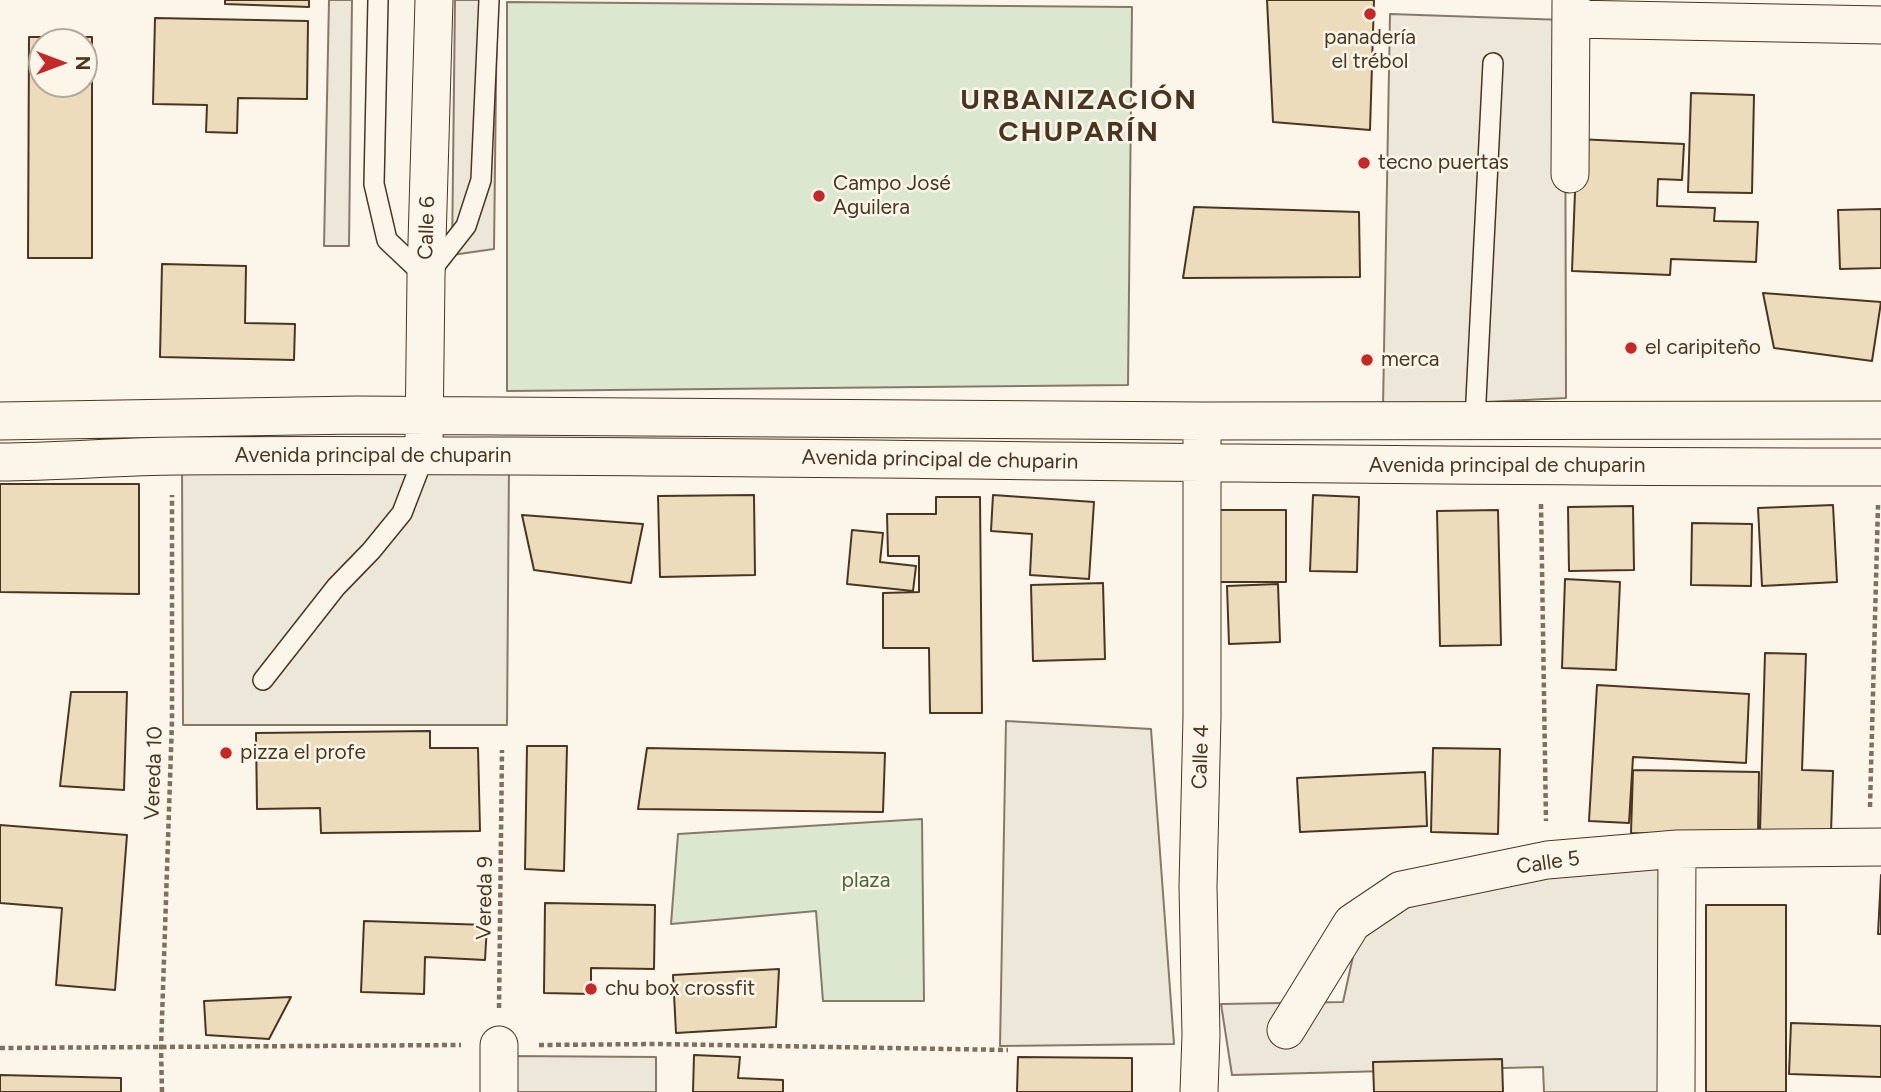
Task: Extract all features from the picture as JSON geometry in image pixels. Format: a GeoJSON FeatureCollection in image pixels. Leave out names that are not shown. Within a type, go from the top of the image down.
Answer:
{"type":"FeatureCollection","features":[{"type":"Feature","properties":{"kind":"street","name":"Calle 6"},"geometry":{"type":"LineString","coordinates":[[424,456],[434,0]]}},
{"type":"Feature","properties":{"kind":"street"},"geometry":{"type":"LineString","coordinates":[[1570,173],[1571,10],[1881,24]]}},
{"type":"Feature","properties":{"kind":"street","name":"Avenida principal de chuparin"},"geometry":{"type":"LineString","coordinates":[[0,421],[357,415],[1203,421],[1881,420]]}},
{"type":"Feature","properties":{"kind":"street","name":"Calle 4"},"geometry":{"type":"LineString","coordinates":[[1199,1092],[1201,1035],[1198,886],[1202,716],[1203,421]]}},
{"type":"Feature","properties":{"kind":"street","name":"Avenida principal de chuparin"},"geometry":{"type":"LineString","coordinates":[[0,462],[172,456],[424,456],[1541,467],[1880,467]]}},
{"type":"Feature","properties":{"kind":"street","name":"Calle 5"},"geometry":{"type":"LineString","coordinates":[[1286,1030],[1353,923],[1401,890],[1547,860],[1678,849],[1875,847]]}},
{"type":"Feature","properties":{"kind":"street"},"geometry":{"type":"LineString","coordinates":[[1676,1092],[1678,849]]}},
{"type":"Feature","properties":{"kind":"street"},"geometry":{"type":"LineString","coordinates":[[499,1045],[499,1092]]}},
{"type":"Feature","properties":{"kind":"lane"},"geometry":{"type":"LineString","coordinates":[[378,0],[374,184],[387,240],[426,277],[466,226],[481,180],[489,0]]}},
{"type":"Feature","properties":{"kind":"lane"},"geometry":{"type":"LineString","coordinates":[[1475,420],[1493,64]]}},
{"type":"Feature","properties":{"kind":"lane"},"geometry":{"type":"LineString","coordinates":[[263,680],[336,587],[371,551],[402,513],[424,456]]}},
{"type":"Feature","properties":{"kind":"path","name":"Vereda 10"},"geometry":{"type":"LineString","coordinates":[[162,1092],[161,1048],[172,721],[172,456]]}},
{"type":"Feature","properties":{"kind":"path"},"geometry":{"type":"LineString","coordinates":[[1541,467],[1547,860]]}},
{"type":"Feature","properties":{"kind":"path"},"geometry":{"type":"LineString","coordinates":[[1875,847],[1880,467]]}},
{"type":"Feature","properties":{"kind":"path","name":"Vereda 9"},"geometry":{"type":"LineString","coordinates":[[499,1045],[502,750]]}},
{"type":"Feature","properties":{"kind":"path"},"geometry":{"type":"LineString","coordinates":[[0,1048],[657,1044],[1007,1050]]}},
{"type":"Feature","properties":{"kind":"green space","name":"Campo José Aguilera"},"geometry":{"type":"Polygon","coordinates":[[[507,2],[1132,7],[1128,385],[507,391],[507,2]]]}},
{"type":"Feature","properties":{"kind":"green space","name":"plaza"},"geometry":{"type":"Polygon","coordinates":[[[922,819],[924,1001],[823,1001],[816,911],[671,924],[678,834],[922,819]]]}},
{"type":"Feature","properties":{"kind":"shaded area"},"geometry":{"type":"Polygon","coordinates":[[[329,0],[352,0],[349,246],[324,246],[329,0]]]}},
{"type":"Feature","properties":{"kind":"shaded area"},"geometry":{"type":"Polygon","coordinates":[[[455,0],[497,0],[494,249],[452,255],[455,0]]]}},
{"type":"Feature","properties":{"kind":"shaded area"},"geometry":{"type":"Polygon","coordinates":[[[1390,14],[1565,20],[1566,398],[1383,407],[1390,14]]]}},
{"type":"Feature","properties":{"kind":"shaded area"},"geometry":{"type":"Polygon","coordinates":[[[509,463],[507,725],[183,725],[182,464],[509,463]]]}},
{"type":"Feature","properties":{"kind":"shaded area"},"geometry":{"type":"Polygon","coordinates":[[[1006,721],[1151,729],[1174,1044],[1000,1046],[1006,721]]]}},
{"type":"Feature","properties":{"kind":"shaded area"},"geometry":{"type":"Polygon","coordinates":[[[1669,854],[1671,1092],[1544,1092],[1543,1067],[1232,1075],[1221,1004],[1343,1002],[1366,897],[1669,854]]]}},
{"type":"Feature","properties":{"kind":"shaded area"},"geometry":{"type":"Polygon","coordinates":[[[509,1056],[656,1057],[656,1092],[508,1092],[509,1056]]]}},
{"type":"Feature","properties":{"kind":"building"},"geometry":{"type":"Polygon","coordinates":[[[225,0],[309,0],[309,7],[225,4],[225,0]]]}},
{"type":"Feature","properties":{"kind":"building"},"geometry":{"type":"Polygon","coordinates":[[[1267,0],[1374,0],[1370,130],[1273,122],[1267,0]]]}},
{"type":"Feature","properties":{"kind":"building"},"geometry":{"type":"Polygon","coordinates":[[[155,18],[308,21],[307,99],[238,98],[237,133],[206,132],[207,105],[153,104],[155,18]]]}},
{"type":"Feature","properties":{"kind":"building"},"geometry":{"type":"Polygon","coordinates":[[[1691,93],[1754,95],[1752,193],[1688,192],[1691,93]]]}},
{"type":"Feature","properties":{"kind":"building"},"geometry":{"type":"Polygon","coordinates":[[[29,98],[92,98],[92,258],[28,258],[29,98]]]}},
{"type":"Feature","properties":{"kind":"building"},"geometry":{"type":"Polygon","coordinates":[[[1577,139],[1684,144],[1682,180],[1658,179],[1657,206],[1715,208],[1714,221],[1758,222],[1756,262],[1671,259],[1670,275],[1572,271],[1577,139]]]}},
{"type":"Feature","properties":{"kind":"building"},"geometry":{"type":"Polygon","coordinates":[[[1194,207],[1359,212],[1360,277],[1183,278],[1194,207]]]}},
{"type":"Feature","properties":{"kind":"building"},"geometry":{"type":"Polygon","coordinates":[[[1881,209],[1881,268],[1840,269],[1838,210],[1881,209]]]}},
{"type":"Feature","properties":{"kind":"building"},"geometry":{"type":"Polygon","coordinates":[[[162,264],[246,266],[245,323],[295,324],[294,360],[160,357],[162,264]]]}},
{"type":"Feature","properties":{"kind":"building"},"geometry":{"type":"Polygon","coordinates":[[[1763,293],[1881,302],[1872,361],[1774,348],[1763,293]]]}},
{"type":"Feature","properties":{"kind":"building"},"geometry":{"type":"Polygon","coordinates":[[[0,484],[139,484],[139,594],[0,592],[0,484]]]}},
{"type":"Feature","properties":{"kind":"building"},"geometry":{"type":"Polygon","coordinates":[[[754,495],[755,575],[660,577],[658,496],[754,495]]]}},
{"type":"Feature","properties":{"kind":"building"},"geometry":{"type":"Polygon","coordinates":[[[993,495],[1094,502],[1089,579],[1030,575],[1032,534],[991,531],[993,495]]]}},
{"type":"Feature","properties":{"kind":"building"},"geometry":{"type":"Polygon","coordinates":[[[1313,495],[1359,497],[1357,572],[1310,571],[1313,495]]]}},
{"type":"Feature","properties":{"kind":"building"},"geometry":{"type":"Polygon","coordinates":[[[936,497],[980,497],[982,713],[930,713],[929,648],[883,648],[883,593],[919,592],[919,556],[888,556],[887,514],[936,514],[936,497]]]}},
{"type":"Feature","properties":{"kind":"building"},"geometry":{"type":"Polygon","coordinates":[[[1833,505],[1837,582],[1762,586],[1758,508],[1833,505]]]}},
{"type":"Feature","properties":{"kind":"building"},"geometry":{"type":"Polygon","coordinates":[[[1633,506],[1634,570],[1569,571],[1568,507],[1633,506]]]}},
{"type":"Feature","properties":{"kind":"building"},"geometry":{"type":"Polygon","coordinates":[[[1219,510],[1286,510],[1286,582],[1219,582],[1219,510]]]}},
{"type":"Feature","properties":{"kind":"building"},"geometry":{"type":"Polygon","coordinates":[[[1498,510],[1501,645],[1440,646],[1437,511],[1498,510]]]}},
{"type":"Feature","properties":{"kind":"building"},"geometry":{"type":"Polygon","coordinates":[[[522,515],[643,524],[631,583],[534,570],[522,515]]]}},
{"type":"Feature","properties":{"kind":"building"},"geometry":{"type":"Polygon","coordinates":[[[1692,523],[1752,524],[1751,586],[1691,585],[1692,523]]]}},
{"type":"Feature","properties":{"kind":"building"},"geometry":{"type":"Polygon","coordinates":[[[852,530],[883,533],[880,562],[916,566],[913,591],[847,584],[852,530]]]}},
{"type":"Feature","properties":{"kind":"building"},"geometry":{"type":"Polygon","coordinates":[[[1565,579],[1620,582],[1616,670],[1562,668],[1565,579]]]}},
{"type":"Feature","properties":{"kind":"building"},"geometry":{"type":"Polygon","coordinates":[[[1103,583],[1105,659],[1033,661],[1031,585],[1103,583]]]}},
{"type":"Feature","properties":{"kind":"building"},"geometry":{"type":"Polygon","coordinates":[[[1278,584],[1280,642],[1229,644],[1227,586],[1278,584]]]}},
{"type":"Feature","properties":{"kind":"building"},"geometry":{"type":"Polygon","coordinates":[[[1765,653],[1806,654],[1802,770],[1833,771],[1831,833],[1760,831],[1765,653]]]}},
{"type":"Feature","properties":{"kind":"building"},"geometry":{"type":"Polygon","coordinates":[[[1597,685],[1749,694],[1746,763],[1633,757],[1629,823],[1589,821],[1597,685]]]}},
{"type":"Feature","properties":{"kind":"building"},"geometry":{"type":"Polygon","coordinates":[[[71,692],[127,692],[124,790],[60,786],[71,692]]]}},
{"type":"Feature","properties":{"kind":"building"},"geometry":{"type":"Polygon","coordinates":[[[430,731],[430,748],[478,748],[480,831],[321,833],[320,808],[257,809],[256,733],[430,731]]]}},
{"type":"Feature","properties":{"kind":"building"},"geometry":{"type":"Polygon","coordinates":[[[527,746],[567,746],[564,871],[525,869],[527,746]]]}},
{"type":"Feature","properties":{"kind":"building"},"geometry":{"type":"Polygon","coordinates":[[[647,748],[885,753],[883,812],[638,809],[647,748]]]}},
{"type":"Feature","properties":{"kind":"building"},"geometry":{"type":"Polygon","coordinates":[[[1433,748],[1500,749],[1498,834],[1431,832],[1433,748]]]}},
{"type":"Feature","properties":{"kind":"building"},"geometry":{"type":"Polygon","coordinates":[[[1633,770],[1759,772],[1758,835],[1631,833],[1633,770]]]}},
{"type":"Feature","properties":{"kind":"building"},"geometry":{"type":"Polygon","coordinates":[[[1425,772],[1427,826],[1300,832],[1297,778],[1425,772]]]}},
{"type":"Feature","properties":{"kind":"building"},"geometry":{"type":"Polygon","coordinates":[[[0,825],[127,835],[115,990],[56,985],[62,908],[0,903],[0,825]]]}},
{"type":"Feature","properties":{"kind":"building"},"geometry":{"type":"Polygon","coordinates":[[[1881,875],[1881,934],[1878,934],[1881,875]]]}},
{"type":"Feature","properties":{"kind":"building"},"geometry":{"type":"Polygon","coordinates":[[[545,903],[655,905],[654,969],[591,968],[591,994],[544,993],[545,903]]]}},
{"type":"Feature","properties":{"kind":"building"},"geometry":{"type":"Polygon","coordinates":[[[1706,905],[1786,905],[1786,1092],[1706,1092],[1706,905]]]}},
{"type":"Feature","properties":{"kind":"building"},"geometry":{"type":"Polygon","coordinates":[[[364,921],[487,925],[485,960],[425,957],[424,994],[361,992],[364,921]]]}},
{"type":"Feature","properties":{"kind":"building"},"geometry":{"type":"Polygon","coordinates":[[[779,969],[776,1027],[676,1033],[673,975],[779,969]]]}},
{"type":"Feature","properties":{"kind":"building"},"geometry":{"type":"Polygon","coordinates":[[[291,997],[269,1039],[206,1035],[204,1001],[291,997]]]}},
{"type":"Feature","properties":{"kind":"building"},"geometry":{"type":"Polygon","coordinates":[[[1791,1023],[1881,1026],[1881,1077],[1789,1074],[1791,1023]]]}},
{"type":"Feature","properties":{"kind":"building"},"geometry":{"type":"Polygon","coordinates":[[[694,1055],[740,1057],[738,1078],[783,1080],[783,1092],[693,1092],[694,1055]]]}},
{"type":"Feature","properties":{"kind":"building"},"geometry":{"type":"Polygon","coordinates":[[[1018,1057],[1132,1058],[1132,1092],[1017,1092],[1018,1057]]]}},
{"type":"Feature","properties":{"kind":"building"},"geometry":{"type":"Polygon","coordinates":[[[1502,1059],[1503,1092],[1374,1092],[1373,1062],[1502,1059]]]}},
{"type":"Feature","properties":{"kind":"building"},"geometry":{"type":"Polygon","coordinates":[[[0,1075],[121,1078],[121,1092],[0,1092],[0,1075]]]}},
{"type":"Feature","properties":{"kind":"place","name":"panadería el trébol"},"geometry":{"type":"Point","coordinates":[1370,14]}},
{"type":"Feature","properties":{"kind":"place","name":"tecno puertas"},"geometry":{"type":"Point","coordinates":[1364,163]}},
{"type":"Feature","properties":{"kind":"place","name":"Campo José Aguilera"},"geometry":{"type":"Point","coordinates":[819,196]}},
{"type":"Feature","properties":{"kind":"place","name":"el caripiteño"},"geometry":{"type":"Point","coordinates":[1631,348]}},
{"type":"Feature","properties":{"kind":"place","name":"merca"},"geometry":{"type":"Point","coordinates":[1367,360]}},
{"type":"Feature","properties":{"kind":"place","name":"pizza el profe"},"geometry":{"type":"Point","coordinates":[226,753]}},
{"type":"Feature","properties":{"kind":"place","name":"chu box crossfit"},"geometry":{"type":"Point","coordinates":[591,989]}},
{"type":"Feature","properties":{"kind":"district","name":"URBANIZACIÓN CHUPARÍN"},"geometry":{"type":"Point","coordinates":[1079,117]}}]}
